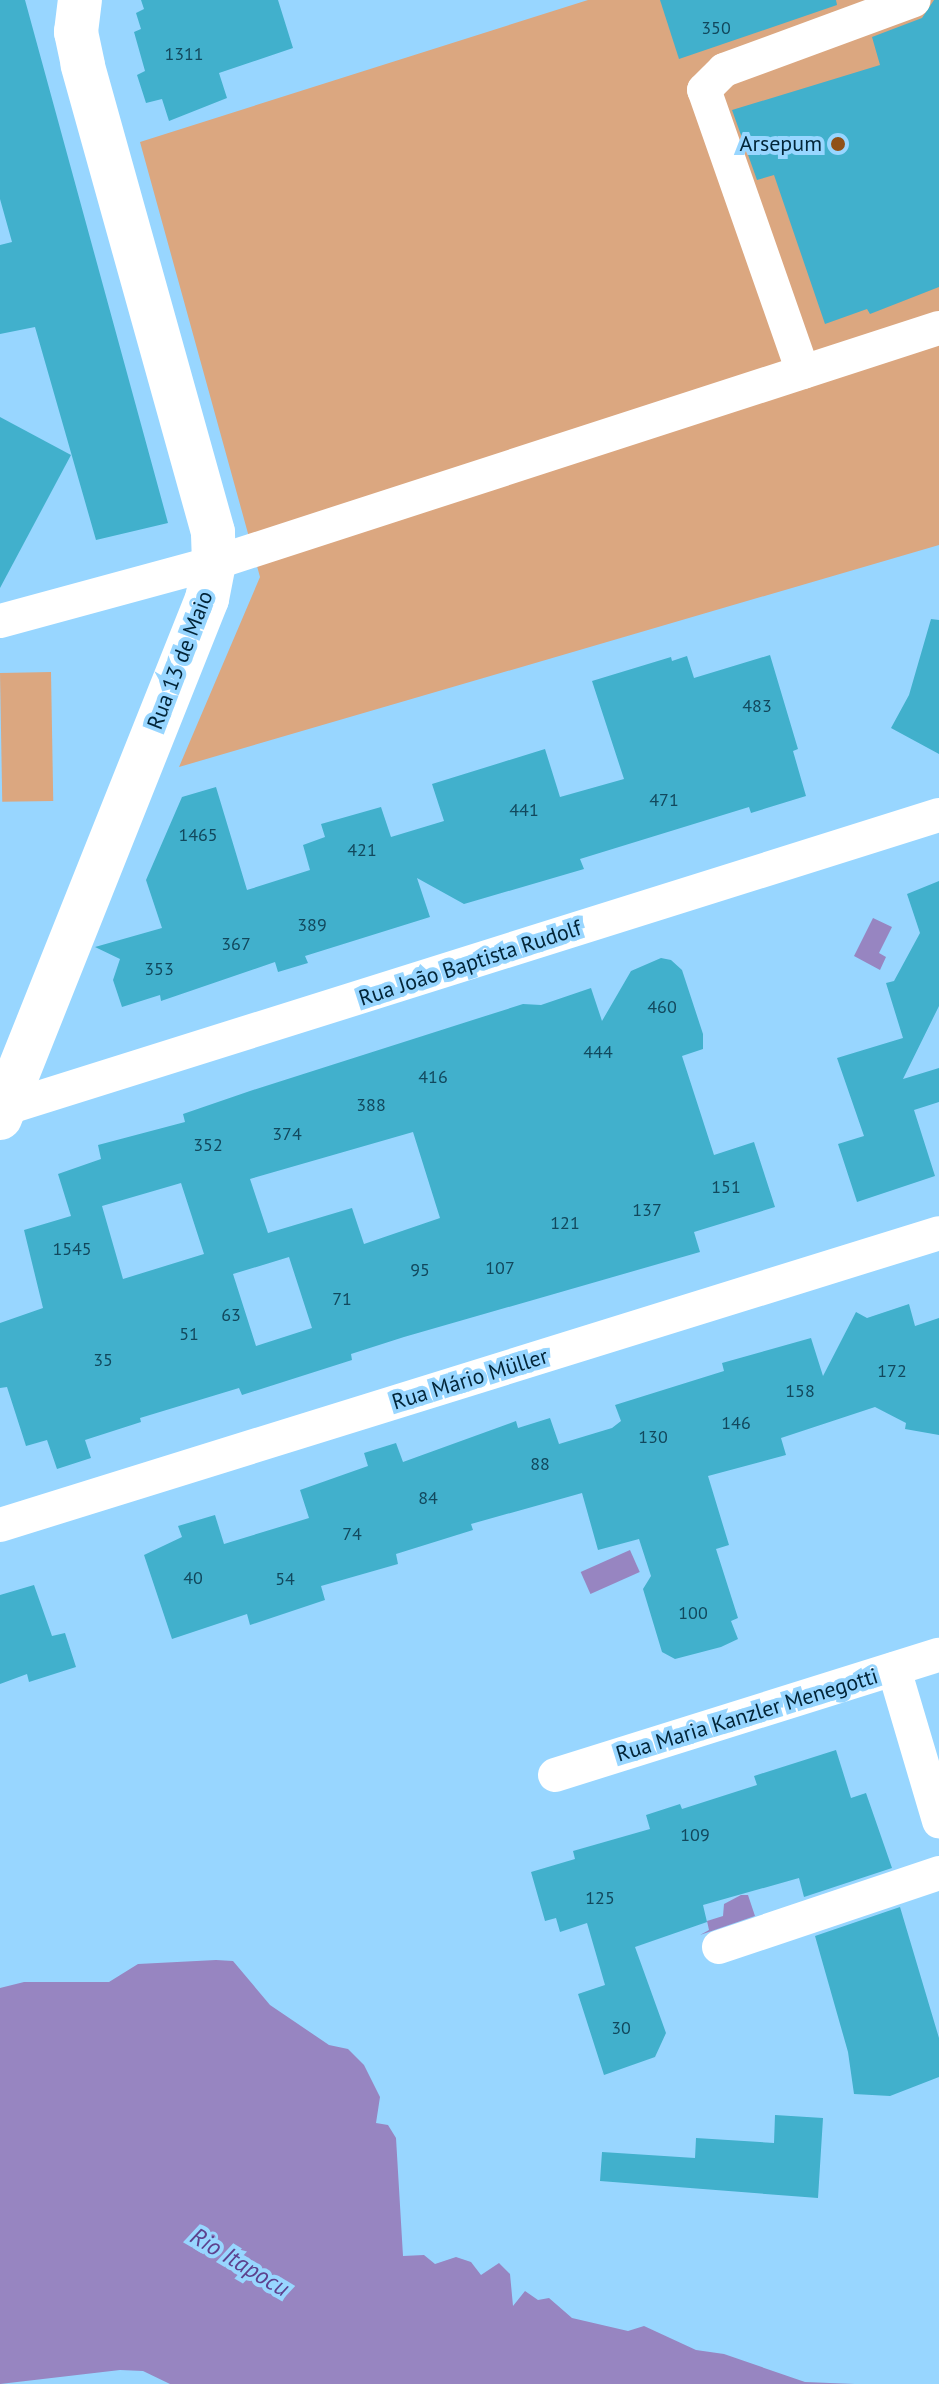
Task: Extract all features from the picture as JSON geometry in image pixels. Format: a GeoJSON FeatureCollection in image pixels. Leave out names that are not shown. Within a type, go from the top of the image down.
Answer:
{"type":"FeatureCollection","features":[{"type":"Feature","properties":{"kind":"main road","name":"Rua 13 de Maio"},"geometry":{"type":"LineString","coordinates":[[1,1113],[207,599],[214,563],[213,532],[83,65],[76,32],[80,0]]}},
{"type":"Feature","properties":{"kind":"street"},"geometry":{"type":"LineString","coordinates":[[803,372],[704,90],[724,70],[914,0]]}},
{"type":"Feature","properties":{"kind":"street"},"geometry":{"type":"LineString","coordinates":[[0,621],[214,563],[939,328]]}},
{"type":"Feature","properties":{"kind":"street","name":"Rua João Baptista Rudolf"},"geometry":{"type":"LineString","coordinates":[[1,1113],[939,815]]}},
{"type":"Feature","properties":{"kind":"street","name":"Rua Mário Müller"},"geometry":{"type":"LineString","coordinates":[[0,1525],[939,1233]]}},
{"type":"Feature","properties":{"kind":"street","name":"Rua Maria Kanzler Menegotti"},"geometry":{"type":"LineString","coordinates":[[555,1775],[939,1655]]}},
{"type":"Feature","properties":{"kind":"street"},"geometry":{"type":"LineString","coordinates":[[894,1669],[939,1821]]}},
{"type":"Feature","properties":{"kind":"street"},"geometry":{"type":"LineString","coordinates":[[719,1947],[939,1873]]}},
{"type":"Feature","properties":{"kind":"shaded area","name":"Arsepum"},"geometry":{"type":"Polygon","coordinates":[[[588,0],[939,0],[939,545],[179,767],[260,577],[140,142],[588,0]]]}},
{"type":"Feature","properties":{"kind":"shaded area"},"geometry":{"type":"Polygon","coordinates":[[[51,672],[53,801],[2,802],[0,673],[51,672]]]}},
{"type":"Feature","properties":{"kind":"water"},"geometry":{"type":"Polygon","coordinates":[[[873,918],[892,927],[879,953],[886,957],[880,970],[854,956],[873,918]]]}},
{"type":"Feature","properties":{"kind":"water"},"geometry":{"type":"Polygon","coordinates":[[[630,1550],[640,1572],[590,1594],[581,1572],[630,1550]]]}},
{"type":"Feature","properties":{"kind":"water"},"geometry":{"type":"Polygon","coordinates":[[[741,1895],[748,1895],[755,1916],[700,1935],[709,1930],[707,1921],[723,1916],[724,1904],[741,1895]]]}},
{"type":"Feature","properties":{"kind":"water","name":"Rio Itapocu"},"geometry":{"type":"Polygon","coordinates":[[[233,1961],[270,2005],[329,2045],[348,2049],[364,2065],[380,2097],[376,2123],[388,2125],[396,2138],[403,2256],[424,2255],[435,2264],[456,2257],[471,2262],[481,2275],[499,2263],[510,2274],[513,2306],[525,2291],[538,2300],[549,2298],[572,2318],[628,2331],[644,2326],[696,2350],[724,2354],[805,2382],[855,2384],[170,2384],[143,2371],[120,2370],[0,2384],[0,1988],[24,1982],[109,1982],[138,1964],[233,1961]]]}},
{"type":"Feature","properties":{"kind":"building"},"geometry":{"type":"Polygon","coordinates":[[[0,0],[25,0],[168,523],[96,540],[35,327],[0,334],[0,245],[12,242],[0,199],[0,0]]]}},
{"type":"Feature","properties":{"kind":"building"},"geometry":{"type":"Polygon","coordinates":[[[141,0],[278,0],[293,48],[219,73],[227,98],[169,121],[162,99],[146,103],[137,75],[145,71],[134,32],[141,29],[136,13],[144,9],[141,0]]]}},
{"type":"Feature","properties":{"kind":"building"},"geometry":{"type":"Polygon","coordinates":[[[660,0],[836,0],[837,5],[679,59],[660,0]]]}},
{"type":"Feature","properties":{"kind":"building","name":"Arsepum"},"geometry":{"type":"Polygon","coordinates":[[[934,0],[939,0],[939,287],[870,314],[867,309],[825,324],[774,175],[757,180],[732,110],[880,65],[872,37],[922,18],[934,0]]]}},
{"type":"Feature","properties":{"kind":"building"},"geometry":{"type":"Polygon","coordinates":[[[0,417],[71,455],[0,588],[0,417]]]}},
{"type":"Feature","properties":{"kind":"building"},"geometry":{"type":"Polygon","coordinates":[[[931,619],[939,620],[939,754],[891,728],[909,695],[931,619]]]}},
{"type":"Feature","properties":{"kind":"building"},"geometry":{"type":"Polygon","coordinates":[[[770,655],[798,749],[793,751],[806,796],[751,813],[749,807],[580,859],[584,869],[464,904],[417,878],[430,917],[305,956],[308,963],[278,972],[275,962],[161,1001],[160,995],[122,1007],[113,980],[120,959],[95,947],[162,928],[146,880],[182,797],[216,787],[247,890],[310,870],[303,845],[325,837],[321,824],[381,807],[391,837],[444,821],[432,784],[545,749],[560,797],[624,779],[592,681],[671,657],[672,661],[687,656],[694,678],[770,655]]]}},
{"type":"Feature","properties":{"kind":"building"},"geometry":{"type":"Polygon","coordinates":[[[939,881],[939,1006],[903,1079],[939,1068],[939,1102],[914,1110],[935,1176],[857,1202],[838,1144],[864,1136],[837,1058],[903,1038],[886,983],[894,981],[920,933],[907,894],[939,881]]]}},
{"type":"Feature","properties":{"kind":"building"},"geometry":{"type":"Polygon","coordinates":[[[661,958],[671,960],[682,970],[703,1034],[703,1049],[682,1056],[714,1155],[754,1142],[775,1207],[694,1232],[700,1252],[404,1337],[351,1354],[352,1360],[242,1395],[239,1388],[140,1418],[141,1422],[85,1440],[91,1458],[57,1469],[47,1440],[26,1446],[7,1387],[0,1388],[0,1323],[43,1308],[24,1230],[71,1216],[58,1174],[101,1159],[98,1145],[185,1122],[183,1114],[523,1004],[541,1005],[591,988],[602,1021],[631,971],[661,958]],[[413,1132],[250,1179],[268,1233],[352,1208],[364,1244],[440,1218],[413,1132]],[[181,1183],[102,1206],[123,1279],[204,1254],[181,1183]],[[289,1257],[233,1274],[256,1346],[312,1328],[289,1257]]]}},
{"type":"Feature","properties":{"kind":"building"},"geometry":{"type":"Polygon","coordinates":[[[909,1304],[915,1326],[939,1318],[939,1435],[905,1429],[906,1423],[875,1407],[781,1438],[786,1455],[708,1476],[729,1545],[716,1549],[738,1618],[731,1621],[738,1639],[721,1647],[675,1659],[662,1652],[643,1589],[651,1576],[639,1539],[598,1550],[582,1493],[471,1524],[473,1530],[396,1554],[398,1564],[321,1586],[325,1600],[250,1625],[247,1614],[172,1639],[144,1555],[182,1537],[178,1526],[215,1515],[224,1544],[309,1518],[300,1490],[368,1466],[364,1453],[396,1443],[403,1462],[516,1421],[518,1428],[550,1418],[559,1444],[612,1428],[621,1421],[615,1405],[724,1371],[722,1363],[811,1338],[823,1376],[856,1312],[867,1318],[909,1304]]]}},
{"type":"Feature","properties":{"kind":"building"},"geometry":{"type":"Polygon","coordinates":[[[34,1585],[52,1636],[65,1633],[76,1667],[29,1682],[27,1674],[0,1684],[0,1595],[34,1585]]]}},
{"type":"Feature","properties":{"kind":"building"},"geometry":{"type":"Polygon","coordinates":[[[836,1750],[851,1798],[866,1793],[892,1868],[804,1897],[799,1878],[703,1905],[707,1922],[635,1947],[666,2033],[655,2057],[604,2075],[578,1994],[605,1985],[587,1923],[560,1932],[556,1918],[545,1921],[531,1872],[575,1859],[573,1851],[650,1829],[646,1815],[680,1804],[682,1809],[757,1785],[754,1776],[836,1750]]]}},
{"type":"Feature","properties":{"kind":"building"},"geometry":{"type":"Polygon","coordinates":[[[900,1907],[939,2038],[939,2077],[890,2096],[854,2094],[848,2052],[815,1936],[900,1907]]]}},
{"type":"Feature","properties":{"kind":"building"},"geometry":{"type":"Polygon","coordinates":[[[775,2115],[823,2118],[818,2198],[600,2181],[602,2152],[695,2158],[696,2138],[774,2143],[775,2115]]]}},
{"type":"Feature","properties":{"kind":"place","name":"Arsepum"},"geometry":{"type":"Point","coordinates":[838,144]}}]}
